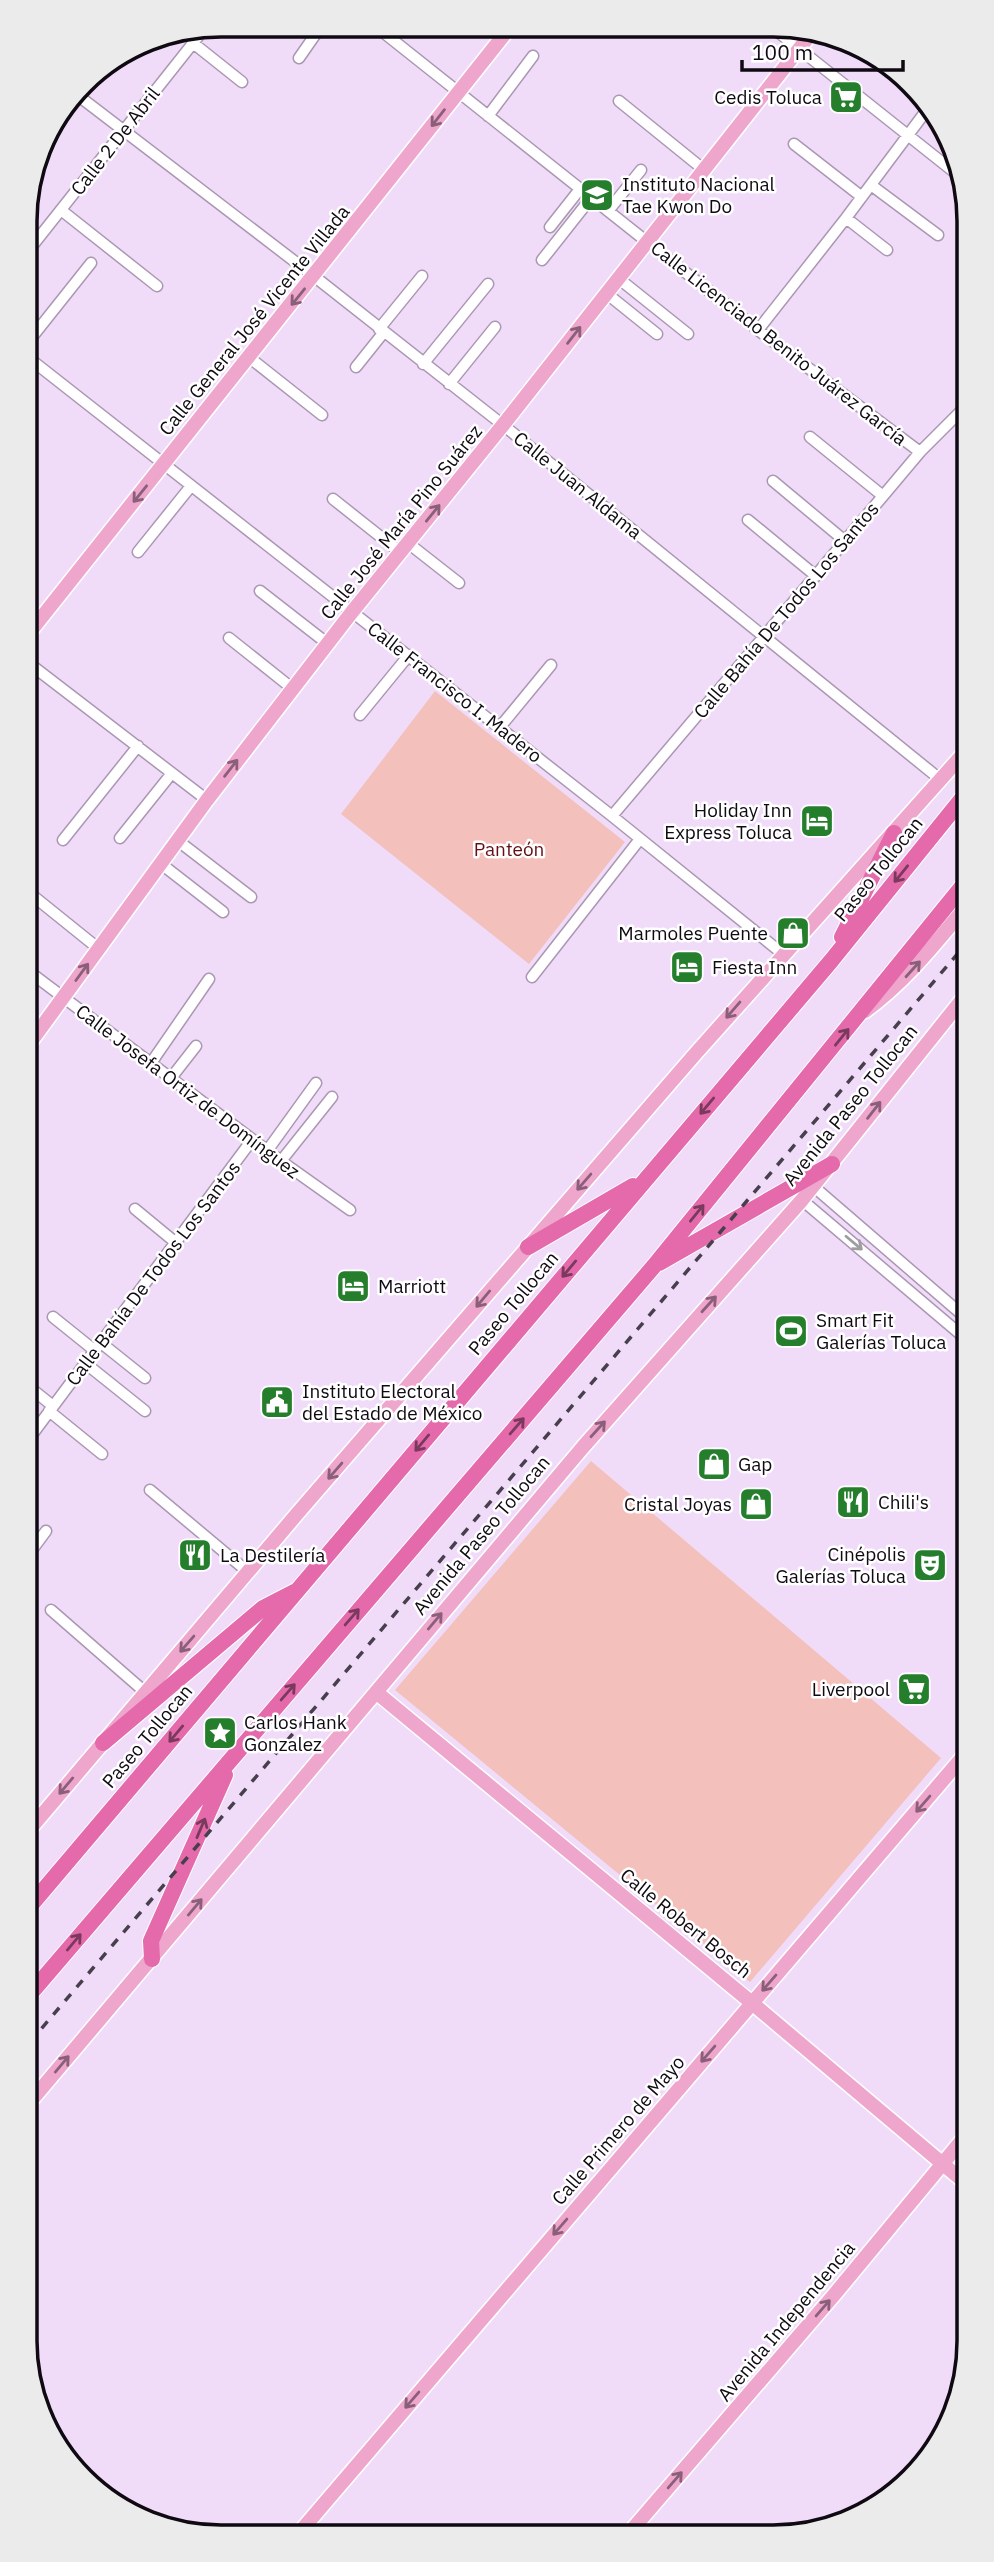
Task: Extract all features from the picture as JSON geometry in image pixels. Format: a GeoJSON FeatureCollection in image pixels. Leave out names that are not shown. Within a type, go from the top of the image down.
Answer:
{"type":"FeatureCollection","features":[{"type":"Feature","properties":{"kind":"highway"},"geometry":{"type":"LineString","coordinates":[[944,821],[957,805]]}},
{"type":"Feature","properties":{"kind":"highway","name":"Paseo Tollocan"},"geometry":{"type":"LineString","coordinates":[[37,1898],[831,961],[944,821]]}},
{"type":"Feature","properties":{"kind":"highway"},"geometry":{"type":"LineString","coordinates":[[831,961],[894,833]]}},
{"type":"Feature","properties":{"kind":"highway"},"geometry":{"type":"LineString","coordinates":[[37,1986],[654,1266],[957,893]]}},
{"type":"Feature","properties":{"kind":"highway"},"geometry":{"type":"LineString","coordinates":[[654,1266],[832,1164]]}},
{"type":"Feature","properties":{"kind":"highway"},"geometry":{"type":"LineString","coordinates":[[528,1247],[645,1180]]}},
{"type":"Feature","properties":{"kind":"highway"},"geometry":{"type":"LineString","coordinates":[[103,1743],[263,1608],[299,1589]]}},
{"type":"Feature","properties":{"kind":"highway"},"geometry":{"type":"LineString","coordinates":[[152,1959],[151,1941],[236,1753]]}},
{"type":"Feature","properties":{"kind":"main road","name":"Calle General José Vicente Villada"},"geometry":{"type":"LineString","coordinates":[[37,623],[315,277],[503,37]]}},
{"type":"Feature","properties":{"kind":"main road","name":"Calle José María Pino Suárez"},"geometry":{"type":"LineString","coordinates":[[37,1033],[177,840],[352,612],[806,40]]}},
{"type":"Feature","properties":{"kind":"main road"},"geometry":{"type":"LineString","coordinates":[[37,1821],[528,1247],[783,954],[957,761]]}},
{"type":"Feature","properties":{"kind":"main road"},"geometry":{"type":"LineString","coordinates":[[944,821],[957,810]]}},
{"type":"Feature","properties":{"kind":"main road"},"geometry":{"type":"LineString","coordinates":[[861,1013],[887,995],[909,974],[957,917]]}},
{"type":"Feature","properties":{"kind":"main road","name":"Avenida Paseo Tollocan"},"geometry":{"type":"LineString","coordinates":[[37,2094],[574,1457],[802,1200],[957,1006]]}},
{"type":"Feature","properties":{"kind":"main road","name":"Calle Robert Bosch"},"geometry":{"type":"LineString","coordinates":[[376,1692],[957,2176]]}},
{"type":"Feature","properties":{"kind":"main road","name":"Calle Primero de Mayo"},"geometry":{"type":"LineString","coordinates":[[306,2525],[957,1764]]}},
{"type":"Feature","properties":{"kind":"main road","name":"Avenida Independencia"},"geometry":{"type":"LineString","coordinates":[[636,2525],[834,2295],[957,2147]]}},
{"type":"Feature","properties":{"kind":"street"},"geometry":{"type":"LineString","coordinates":[[299,58],[314,37]]}},
{"type":"Feature","properties":{"kind":"street","name":"Calle Licenciado Benito Juárez García"},"geometry":{"type":"LineString","coordinates":[[389,37],[758,330],[920,452]]}},
{"type":"Feature","properties":{"kind":"street"},"geometry":{"type":"LineString","coordinates":[[785,37],[949,168]]}},
{"type":"Feature","properties":{"kind":"street","name":"Calle 2 De Abril"},"geometry":{"type":"LineString","coordinates":[[37,240],[197,38]]}},
{"type":"Feature","properties":{"kind":"street"},"geometry":{"type":"LineString","coordinates":[[193,43],[242,82]]}},
{"type":"Feature","properties":{"kind":"street"},"geometry":{"type":"LineString","coordinates":[[488,116],[533,56]]}},
{"type":"Feature","properties":{"kind":"street","name":"Calle Juan Aldama"},"geometry":{"type":"LineString","coordinates":[[83,100],[503,425],[941,780]]}},
{"type":"Feature","properties":{"kind":"street"},"geometry":{"type":"LineString","coordinates":[[619,101],[703,169]]}},
{"type":"Feature","properties":{"kind":"street"},"geometry":{"type":"LineString","coordinates":[[758,330],[923,115]]}},
{"type":"Feature","properties":{"kind":"street"},"geometry":{"type":"LineString","coordinates":[[794,144],[862,197]]}},
{"type":"Feature","properties":{"kind":"street"},"geometry":{"type":"LineString","coordinates":[[608,211],[641,170]]}},
{"type":"Feature","properties":{"kind":"street"},"geometry":{"type":"LineString","coordinates":[[871,185],[939,235]]}},
{"type":"Feature","properties":{"kind":"street"},"geometry":{"type":"LineString","coordinates":[[550,227],[580,188]]}},
{"type":"Feature","properties":{"kind":"street"},"geometry":{"type":"LineString","coordinates":[[542,260],[591,198]]}},
{"type":"Feature","properties":{"kind":"street"},"geometry":{"type":"LineString","coordinates":[[61,210],[156,286]]}},
{"type":"Feature","properties":{"kind":"street"},"geometry":{"type":"LineString","coordinates":[[846,218],[887,250]]}},
{"type":"Feature","properties":{"kind":"street"},"geometry":{"type":"LineString","coordinates":[[37,331],[91,263]]}},
{"type":"Feature","properties":{"kind":"street"},"geometry":{"type":"LineString","coordinates":[[356,367],[422,276]]}},
{"type":"Feature","properties":{"kind":"street"},"geometry":{"type":"LineString","coordinates":[[618,278],[688,334]]}},
{"type":"Feature","properties":{"kind":"street"},"geometry":{"type":"LineString","coordinates":[[423,364],[488,284]]}},
{"type":"Feature","properties":{"kind":"street"},"geometry":{"type":"LineString","coordinates":[[606,293],[657,334]]}},
{"type":"Feature","properties":{"kind":"street"},"geometry":{"type":"LineString","coordinates":[[449,384],[495,327]]}},
{"type":"Feature","properties":{"kind":"street"},"geometry":{"type":"LineString","coordinates":[[250,358],[322,415]]}},
{"type":"Feature","properties":{"kind":"street","name":"Calle Francisco I. Madero"},"geometry":{"type":"LineString","coordinates":[[37,365],[409,655],[783,954]]}},
{"type":"Feature","properties":{"kind":"street","name":"Calle Bahía De Todos Los Santos"},"geometry":{"type":"LineString","coordinates":[[612,816],[920,452],[957,415]]}},
{"type":"Feature","properties":{"kind":"street"},"geometry":{"type":"LineString","coordinates":[[810,437],[883,496]]}},
{"type":"Feature","properties":{"kind":"street"},"geometry":{"type":"LineString","coordinates":[[773,481],[845,541]]}},
{"type":"Feature","properties":{"kind":"street"},"geometry":{"type":"LineString","coordinates":[[138,552],[191,486]]}},
{"type":"Feature","properties":{"kind":"street"},"geometry":{"type":"LineString","coordinates":[[333,499],[459,583]]}},
{"type":"Feature","properties":{"kind":"street"},"geometry":{"type":"LineString","coordinates":[[748,520],[816,576]]}},
{"type":"Feature","properties":{"kind":"street"},"geometry":{"type":"LineString","coordinates":[[260,591],[328,644]]}},
{"type":"Feature","properties":{"kind":"street"},"geometry":{"type":"LineString","coordinates":[[229,638],[293,689]]}},
{"type":"Feature","properties":{"kind":"street"},"geometry":{"type":"LineString","coordinates":[[360,716],[409,655]]}},
{"type":"Feature","properties":{"kind":"street"},"geometry":{"type":"LineString","coordinates":[[500,727],[551,665]]}},
{"type":"Feature","properties":{"kind":"street"},"geometry":{"type":"LineString","coordinates":[[37,669],[207,800]]}},
{"type":"Feature","properties":{"kind":"street"},"geometry":{"type":"LineString","coordinates":[[63,840],[138,746]]}},
{"type":"Feature","properties":{"kind":"street"},"geometry":{"type":"LineString","coordinates":[[120,838],[172,773]]}},
{"type":"Feature","properties":{"kind":"street"},"geometry":{"type":"LineString","coordinates":[[532,977],[640,839]]}},
{"type":"Feature","properties":{"kind":"street"},"geometry":{"type":"LineString","coordinates":[[177,840],[251,897]]}},
{"type":"Feature","properties":{"kind":"street"},"geometry":{"type":"LineString","coordinates":[[160,863],[223,912]]}},
{"type":"Feature","properties":{"kind":"street"},"geometry":{"type":"LineString","coordinates":[[37,899],[99,949]]}},
{"type":"Feature","properties":{"kind":"street","name":"Calle Josefa Ortiz de Domínguez"},"geometry":{"type":"LineString","coordinates":[[37,978],[252,1140],[350,1210]]}},
{"type":"Feature","properties":{"kind":"street"},"geometry":{"type":"LineString","coordinates":[[151,1063],[209,979]]}},
{"type":"Feature","properties":{"kind":"street"},"geometry":{"type":"LineString","coordinates":[[171,1078],[196,1046]]}},
{"type":"Feature","properties":{"kind":"street"},"geometry":{"type":"LineString","coordinates":[[267,1151],[316,1083]]}},
{"type":"Feature","properties":{"kind":"street"},"geometry":{"type":"LineString","coordinates":[[281,1161],[332,1097]]}},
{"type":"Feature","properties":{"kind":"street","name":"Calle Bahía De Todos Los Santos"},"geometry":{"type":"LineString","coordinates":[[37,1428],[252,1140]]}},
{"type":"Feature","properties":{"kind":"street"},"geometry":{"type":"LineString","coordinates":[[813,1186],[957,1310]]}},
{"type":"Feature","properties":{"kind":"street"},"geometry":{"type":"LineString","coordinates":[[802,1200],[957,1331]]}},
{"type":"Feature","properties":{"kind":"street"},"geometry":{"type":"LineString","coordinates":[[135,1209],[175,1242]]}},
{"type":"Feature","properties":{"kind":"street"},"geometry":{"type":"LineString","coordinates":[[53,1317],[145,1378]]}},
{"type":"Feature","properties":{"kind":"street"},"geometry":{"type":"LineString","coordinates":[[85,1363],[145,1411]]}},
{"type":"Feature","properties":{"kind":"street"},"geometry":{"type":"LineString","coordinates":[[37,1395],[102,1454]]}},
{"type":"Feature","properties":{"kind":"street"},"geometry":{"type":"LineString","coordinates":[[150,1490],[248,1572]]}},
{"type":"Feature","properties":{"kind":"street"},"geometry":{"type":"LineString","coordinates":[[37,1543],[46,1531]]}},
{"type":"Feature","properties":{"kind":"street"},"geometry":{"type":"LineString","coordinates":[[51,1610],[145,1692]]}},
{"type":"Feature","properties":{"kind":"green space","name":"Panteón"},"geometry":{"type":"Polygon","coordinates":[[[435,691],[625,842],[529,964],[341,814],[435,691]]]}},
{"type":"Feature","properties":{"kind":"green space"},"geometry":{"type":"Polygon","coordinates":[[[591,1461],[941,1758],[750,1982],[395,1690],[591,1461]]]}},
{"type":"Feature","properties":{"kind":"railway"},"geometry":{"type":"LineString","coordinates":[[37,2034],[957,954]]}},
{"type":"Feature","properties":{"kind":"place","name":"Cedis Toluca"},"geometry":{"type":"Point","coordinates":[846,97]}},
{"type":"Feature","properties":{"kind":"place","name":"Instituto Nacional Tae Kwon Do"},"geometry":{"type":"Point","coordinates":[597,195]}},
{"type":"Feature","properties":{"kind":"place","name":"Holiday Inn Express Toluca"},"geometry":{"type":"Point","coordinates":[817,821]}},
{"type":"Feature","properties":{"kind":"place","name":"Marmoles Puente"},"geometry":{"type":"Point","coordinates":[793,933]}},
{"type":"Feature","properties":{"kind":"place","name":"Fiesta Inn"},"geometry":{"type":"Point","coordinates":[687,967]}},
{"type":"Feature","properties":{"kind":"place","name":"Marriott"},"geometry":{"type":"Point","coordinates":[353,1286]}},
{"type":"Feature","properties":{"kind":"place","name":"Smart Fit Galerías Toluca"},"geometry":{"type":"Point","coordinates":[791,1331]}},
{"type":"Feature","properties":{"kind":"place","name":"Instituto Electoral del Estado de México"},"geometry":{"type":"Point","coordinates":[277,1402]}},
{"type":"Feature","properties":{"kind":"place","name":"Gap"},"geometry":{"type":"Point","coordinates":[714,1464]}},
{"type":"Feature","properties":{"kind":"place","name":"Chili's"},"geometry":{"type":"Point","coordinates":[853,1502]}},
{"type":"Feature","properties":{"kind":"place","name":"Cristal Joyas"},"geometry":{"type":"Point","coordinates":[756,1504]}},
{"type":"Feature","properties":{"kind":"place","name":"La Destilería"},"geometry":{"type":"Point","coordinates":[195,1555]}},
{"type":"Feature","properties":{"kind":"place","name":"Cinépolis Galerías Toluca"},"geometry":{"type":"Point","coordinates":[930,1565]}},
{"type":"Feature","properties":{"kind":"place","name":"Liverpool"},"geometry":{"type":"Point","coordinates":[914,1689]}},
{"type":"Feature","properties":{"kind":"place","name":"Carlos Hank Gonzalez"},"geometry":{"type":"Point","coordinates":[220,1733]}}]}
